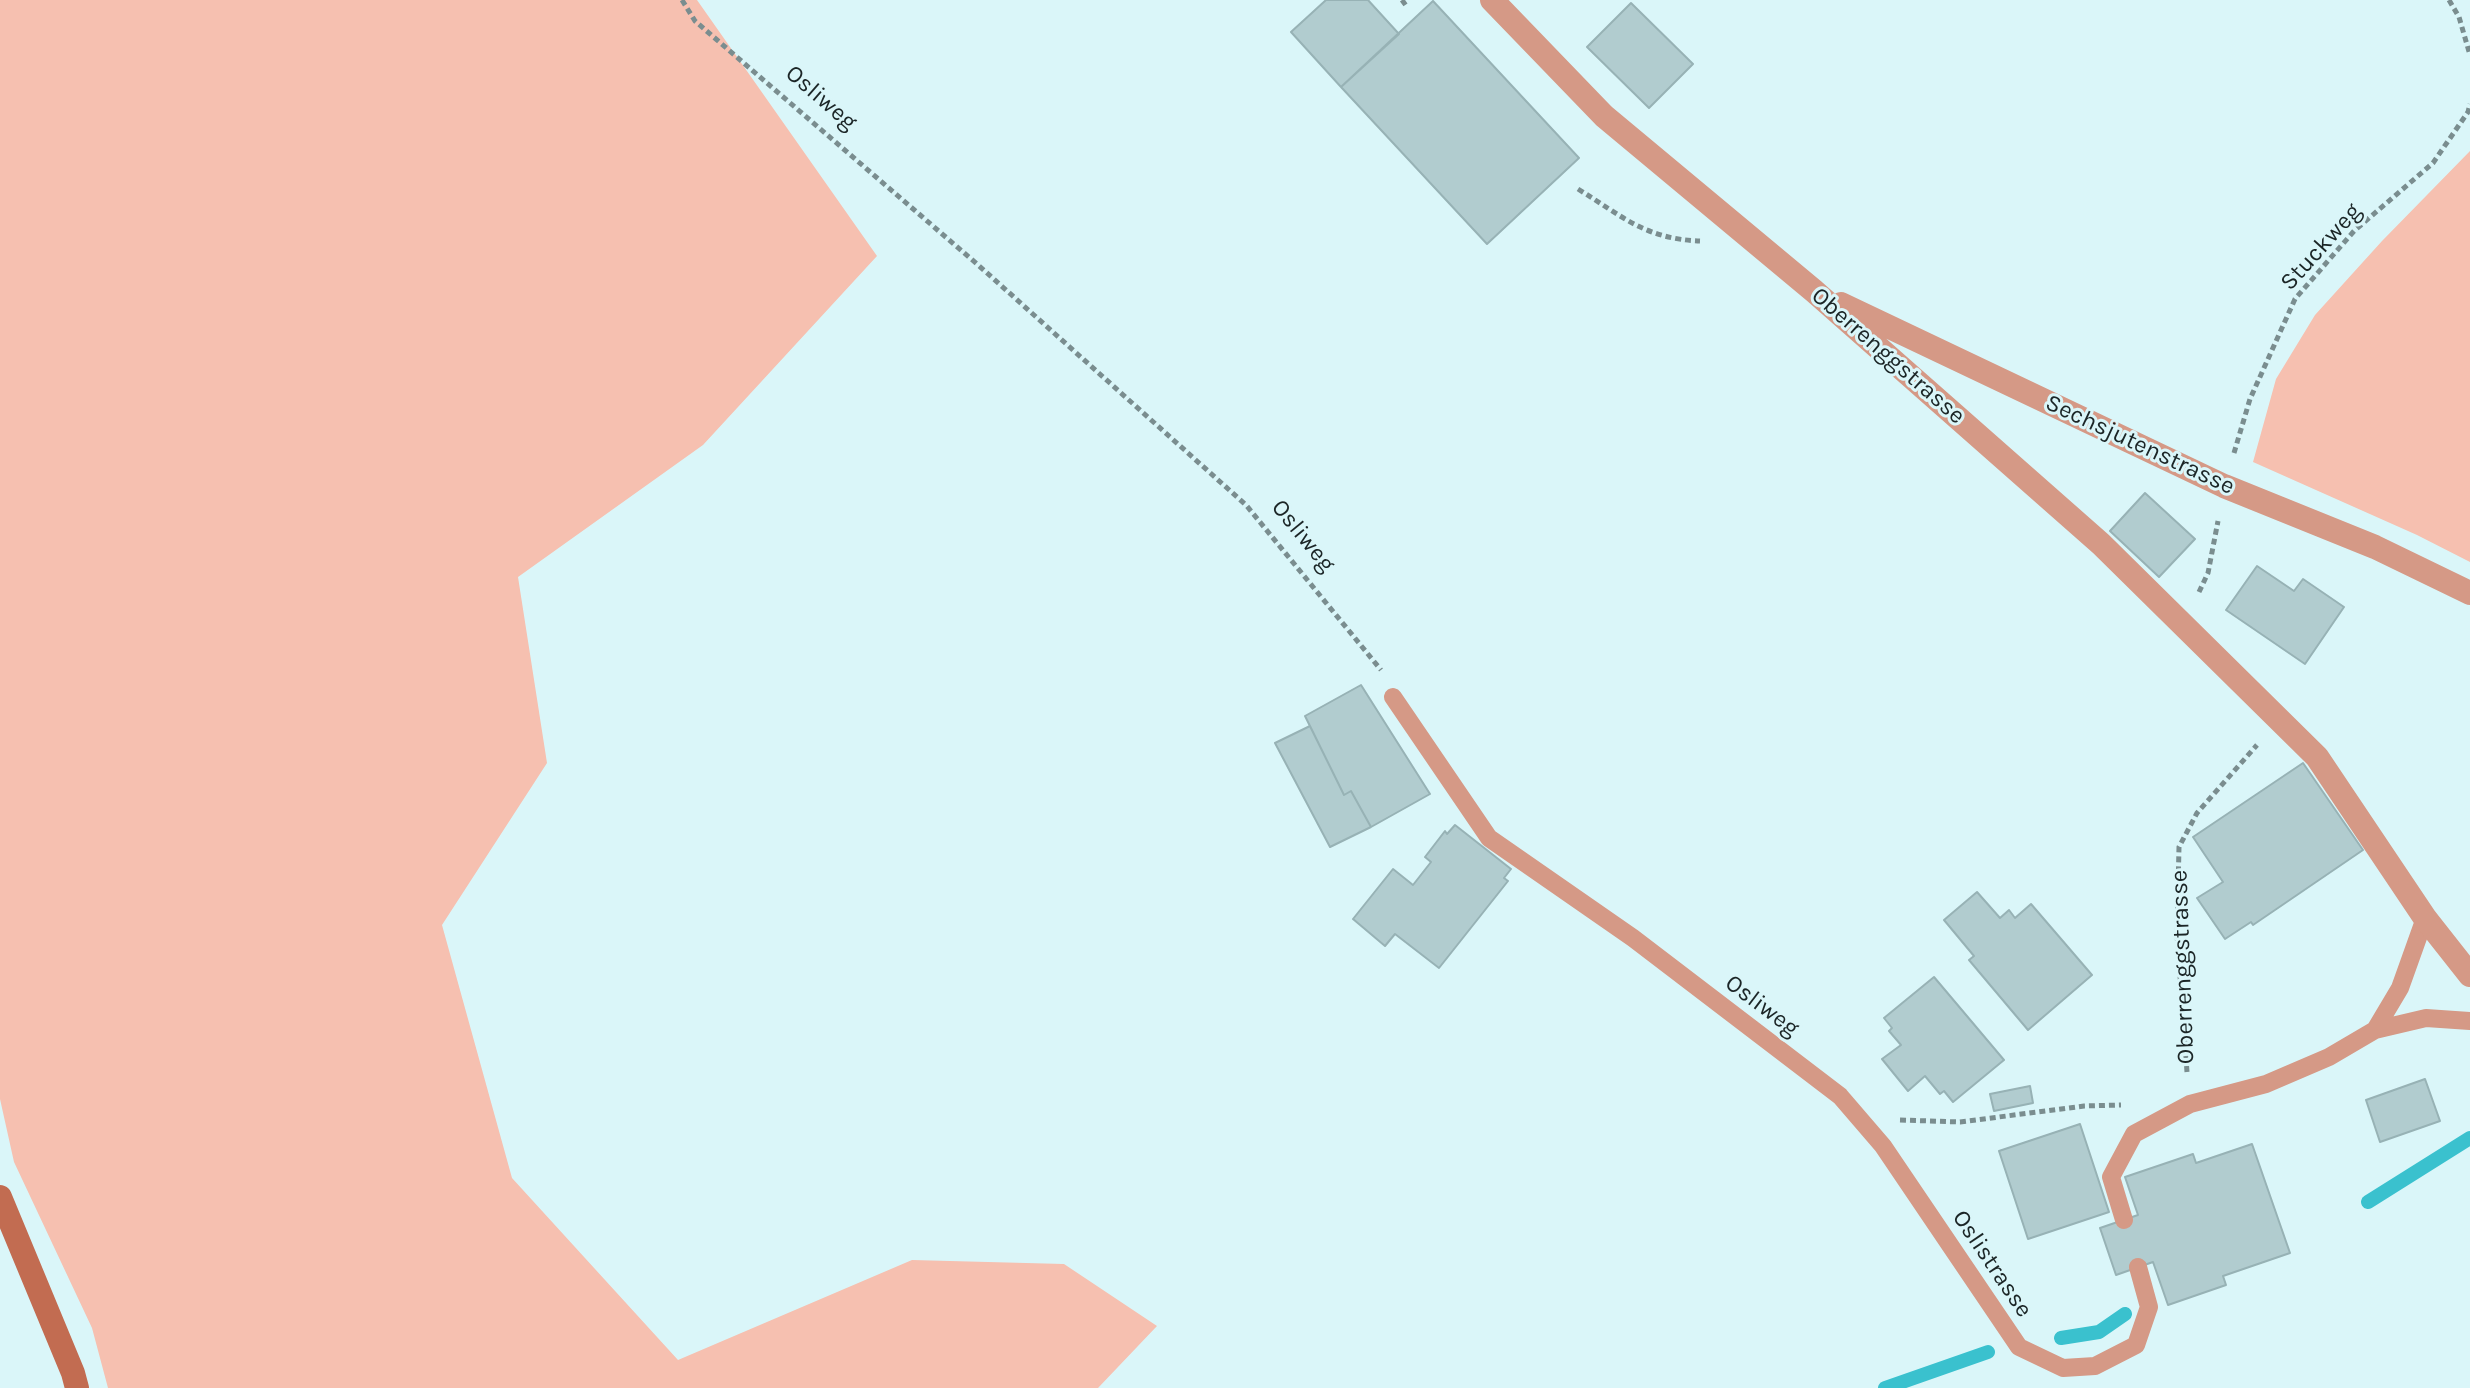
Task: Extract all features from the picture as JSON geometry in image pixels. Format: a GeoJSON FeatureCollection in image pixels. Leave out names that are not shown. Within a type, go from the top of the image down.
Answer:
{"type":"FeatureCollection","features":[{"type":"Feature","properties":{"kind":"main road"},"geometry":{"type":"LineString","coordinates":[[0,1197],[77,1388]]}},
{"type":"Feature","properties":{"kind":"street","name":"Oberrenggstrasse"},"geometry":{"type":"LineString","coordinates":[[1492,0],[1604,116],[1814,291],[2101,544],[2317,757],[2425,918],[2470,975]]}},
{"type":"Feature","properties":{"kind":"street","name":"Sechsjutenstrasse"},"geometry":{"type":"LineString","coordinates":[[1814,291],[2224,486],[2375,547],[2470,593]]}},
{"type":"Feature","properties":{"kind":"lane","name":"Osliweg"},"geometry":{"type":"LineString","coordinates":[[1393,697],[1489,838],[1658,957],[1840,1096],[1859,1118]]}},
{"type":"Feature","properties":{"kind":"lane"},"geometry":{"type":"LineString","coordinates":[[2375,1030],[2400,988],[2425,918]]}},
{"type":"Feature","properties":{"kind":"lane"},"geometry":{"type":"LineString","coordinates":[[2124,1220],[2111,1177],[2134,1134],[2190,1104],[2266,1084],[2329,1057],[2375,1030],[2426,1018],[2470,1021]]}},
{"type":"Feature","properties":{"kind":"lane","name":"Oslistrasse"},"geometry":{"type":"LineString","coordinates":[[1859,1118],[1883,1146],[2019,1347],[2063,1368],[2095,1366],[2136,1345],[2149,1307],[2138,1267]]}},
{"type":"Feature","properties":{"kind":"path","name":"Osliweg"},"geometry":{"type":"LineString","coordinates":[[682,0],[695,21],[977,264],[1246,505],[1379,667],[1393,697]]}},
{"type":"Feature","properties":{"kind":"path"},"geometry":{"type":"LineString","coordinates":[[1402,0],[1407,7]]}},
{"type":"Feature","properties":{"kind":"path"},"geometry":{"type":"LineString","coordinates":[[2449,0],[2459,17],[2470,55]]}},
{"type":"Feature","properties":{"kind":"path","name":"Stuckweg"},"geometry":{"type":"LineString","coordinates":[[2183,625],[2208,573],[2224,486],[2250,399],[2295,299],[2354,231],[2433,163],[2468,112],[2470,104]]}},
{"type":"Feature","properties":{"kind":"path"},"geometry":{"type":"LineString","coordinates":[[1578,189],[1639,228],[1678,240],[1713,242],[1747,235]]}},
{"type":"Feature","properties":{"kind":"path","name":"Oberrenggstrasse"},"geometry":{"type":"LineString","coordinates":[[2190,1104],[2177,934],[2179,847],[2197,813],[2278,720]]}},
{"type":"Feature","properties":{"kind":"path"},"geometry":{"type":"LineString","coordinates":[[1859,1118],[1960,1122],[2084,1106],[2129,1105]]}},
{"type":"Feature","properties":{"kind":"shaded area"},"geometry":{"type":"Polygon","coordinates":[[[0,0],[697,0],[877,256],[703,445],[518,577],[547,763],[442,925],[512,1178],[678,1360],[912,1260],[1064,1264],[1157,1326],[1098,1388],[108,1388],[92,1328],[14,1162],[0,1099],[0,0]]]}},
{"type":"Feature","properties":{"kind":"shaded area"},"geometry":{"type":"Polygon","coordinates":[[[2470,151],[2470,562],[2253,462],[2276,379],[2315,315],[2470,151]]]}},
{"type":"Feature","properties":{"kind":"building"},"geometry":{"type":"Polygon","coordinates":[[[1326,0],[1368,0],[1399,34],[1341,87],[1291,32],[1326,0]]]}},
{"type":"Feature","properties":{"kind":"building"},"geometry":{"type":"Polygon","coordinates":[[[1433,1],[1579,158],[1487,244],[1341,87],[1433,1]]]}},
{"type":"Feature","properties":{"kind":"building"},"geometry":{"type":"Polygon","coordinates":[[[1631,3],[1693,64],[1649,108],[1587,47],[1631,3]]]}},
{"type":"Feature","properties":{"kind":"building"},"geometry":{"type":"Polygon","coordinates":[[[2145,493],[2195,539],[2159,577],[2110,531],[2145,493]]]}},
{"type":"Feature","properties":{"kind":"building"},"geometry":{"type":"Polygon","coordinates":[[[2257,566],[2294,591],[2303,579],[2344,607],[2305,664],[2226,610],[2257,566]]]}},
{"type":"Feature","properties":{"kind":"building"},"geometry":{"type":"Polygon","coordinates":[[[1361,685],[1430,794],[1371,827],[1351,791],[1344,795],[1305,716],[1361,685]]]}},
{"type":"Feature","properties":{"kind":"building"},"geometry":{"type":"Polygon","coordinates":[[[1310,726],[1344,795],[1351,791],[1371,827],[1330,847],[1275,743],[1310,726]]]}},
{"type":"Feature","properties":{"kind":"building"},"geometry":{"type":"Polygon","coordinates":[[[2303,763],[2363,850],[2253,925],[2251,922],[2225,939],[2197,898],[2223,882],[2193,837],[2303,763]]]}},
{"type":"Feature","properties":{"kind":"building"},"geometry":{"type":"Polygon","coordinates":[[[1455,825],[1511,869],[1504,878],[1508,881],[1439,968],[1395,934],[1385,946],[1353,919],[1393,869],[1413,885],[1431,862],[1425,857],[1445,831],[1447,834],[1455,825]]]}},
{"type":"Feature","properties":{"kind":"building"},"geometry":{"type":"Polygon","coordinates":[[[1977,892],[2000,918],[2009,910],[2015,918],[2031,904],[2092,975],[2028,1030],[1969,960],[1974,956],[1944,920],[1977,892]]]}},
{"type":"Feature","properties":{"kind":"building"},"geometry":{"type":"Polygon","coordinates":[[[1934,977],[2004,1060],[1953,1102],[1944,1091],[1940,1094],[1925,1076],[1908,1091],[1882,1059],[1901,1045],[1889,1031],[1892,1028],[1884,1018],[1934,977]]]}},
{"type":"Feature","properties":{"kind":"building"},"geometry":{"type":"Polygon","coordinates":[[[2425,1079],[2440,1121],[2380,1142],[2366,1100],[2425,1079]]]}},
{"type":"Feature","properties":{"kind":"building"},"geometry":{"type":"Polygon","coordinates":[[[2030,1086],[2033,1103],[1994,1111],[1990,1094],[2030,1086]]]}},
{"type":"Feature","properties":{"kind":"building"},"geometry":{"type":"Polygon","coordinates":[[[2080,1124],[2109,1212],[2028,1239],[1999,1151],[2080,1124]]]}},
{"type":"Feature","properties":{"kind":"building"},"geometry":{"type":"Polygon","coordinates":[[[2252,1144],[2290,1253],[2223,1276],[2226,1285],[2168,1305],[2153,1262],[2116,1275],[2100,1228],[2138,1215],[2125,1177],[2193,1154],[2196,1163],[2252,1144]]]}},
{"type":"Feature","properties":{"kind":"waterway"},"geometry":{"type":"LineString","coordinates":[[2368,1202],[2470,1138]]}},
{"type":"Feature","properties":{"kind":"waterway"},"geometry":{"type":"LineString","coordinates":[[2061,1338],[2099,1332],[2125,1314]]}},
{"type":"Feature","properties":{"kind":"waterway"},"geometry":{"type":"LineString","coordinates":[[1885,1388],[1988,1352]]}}]}
